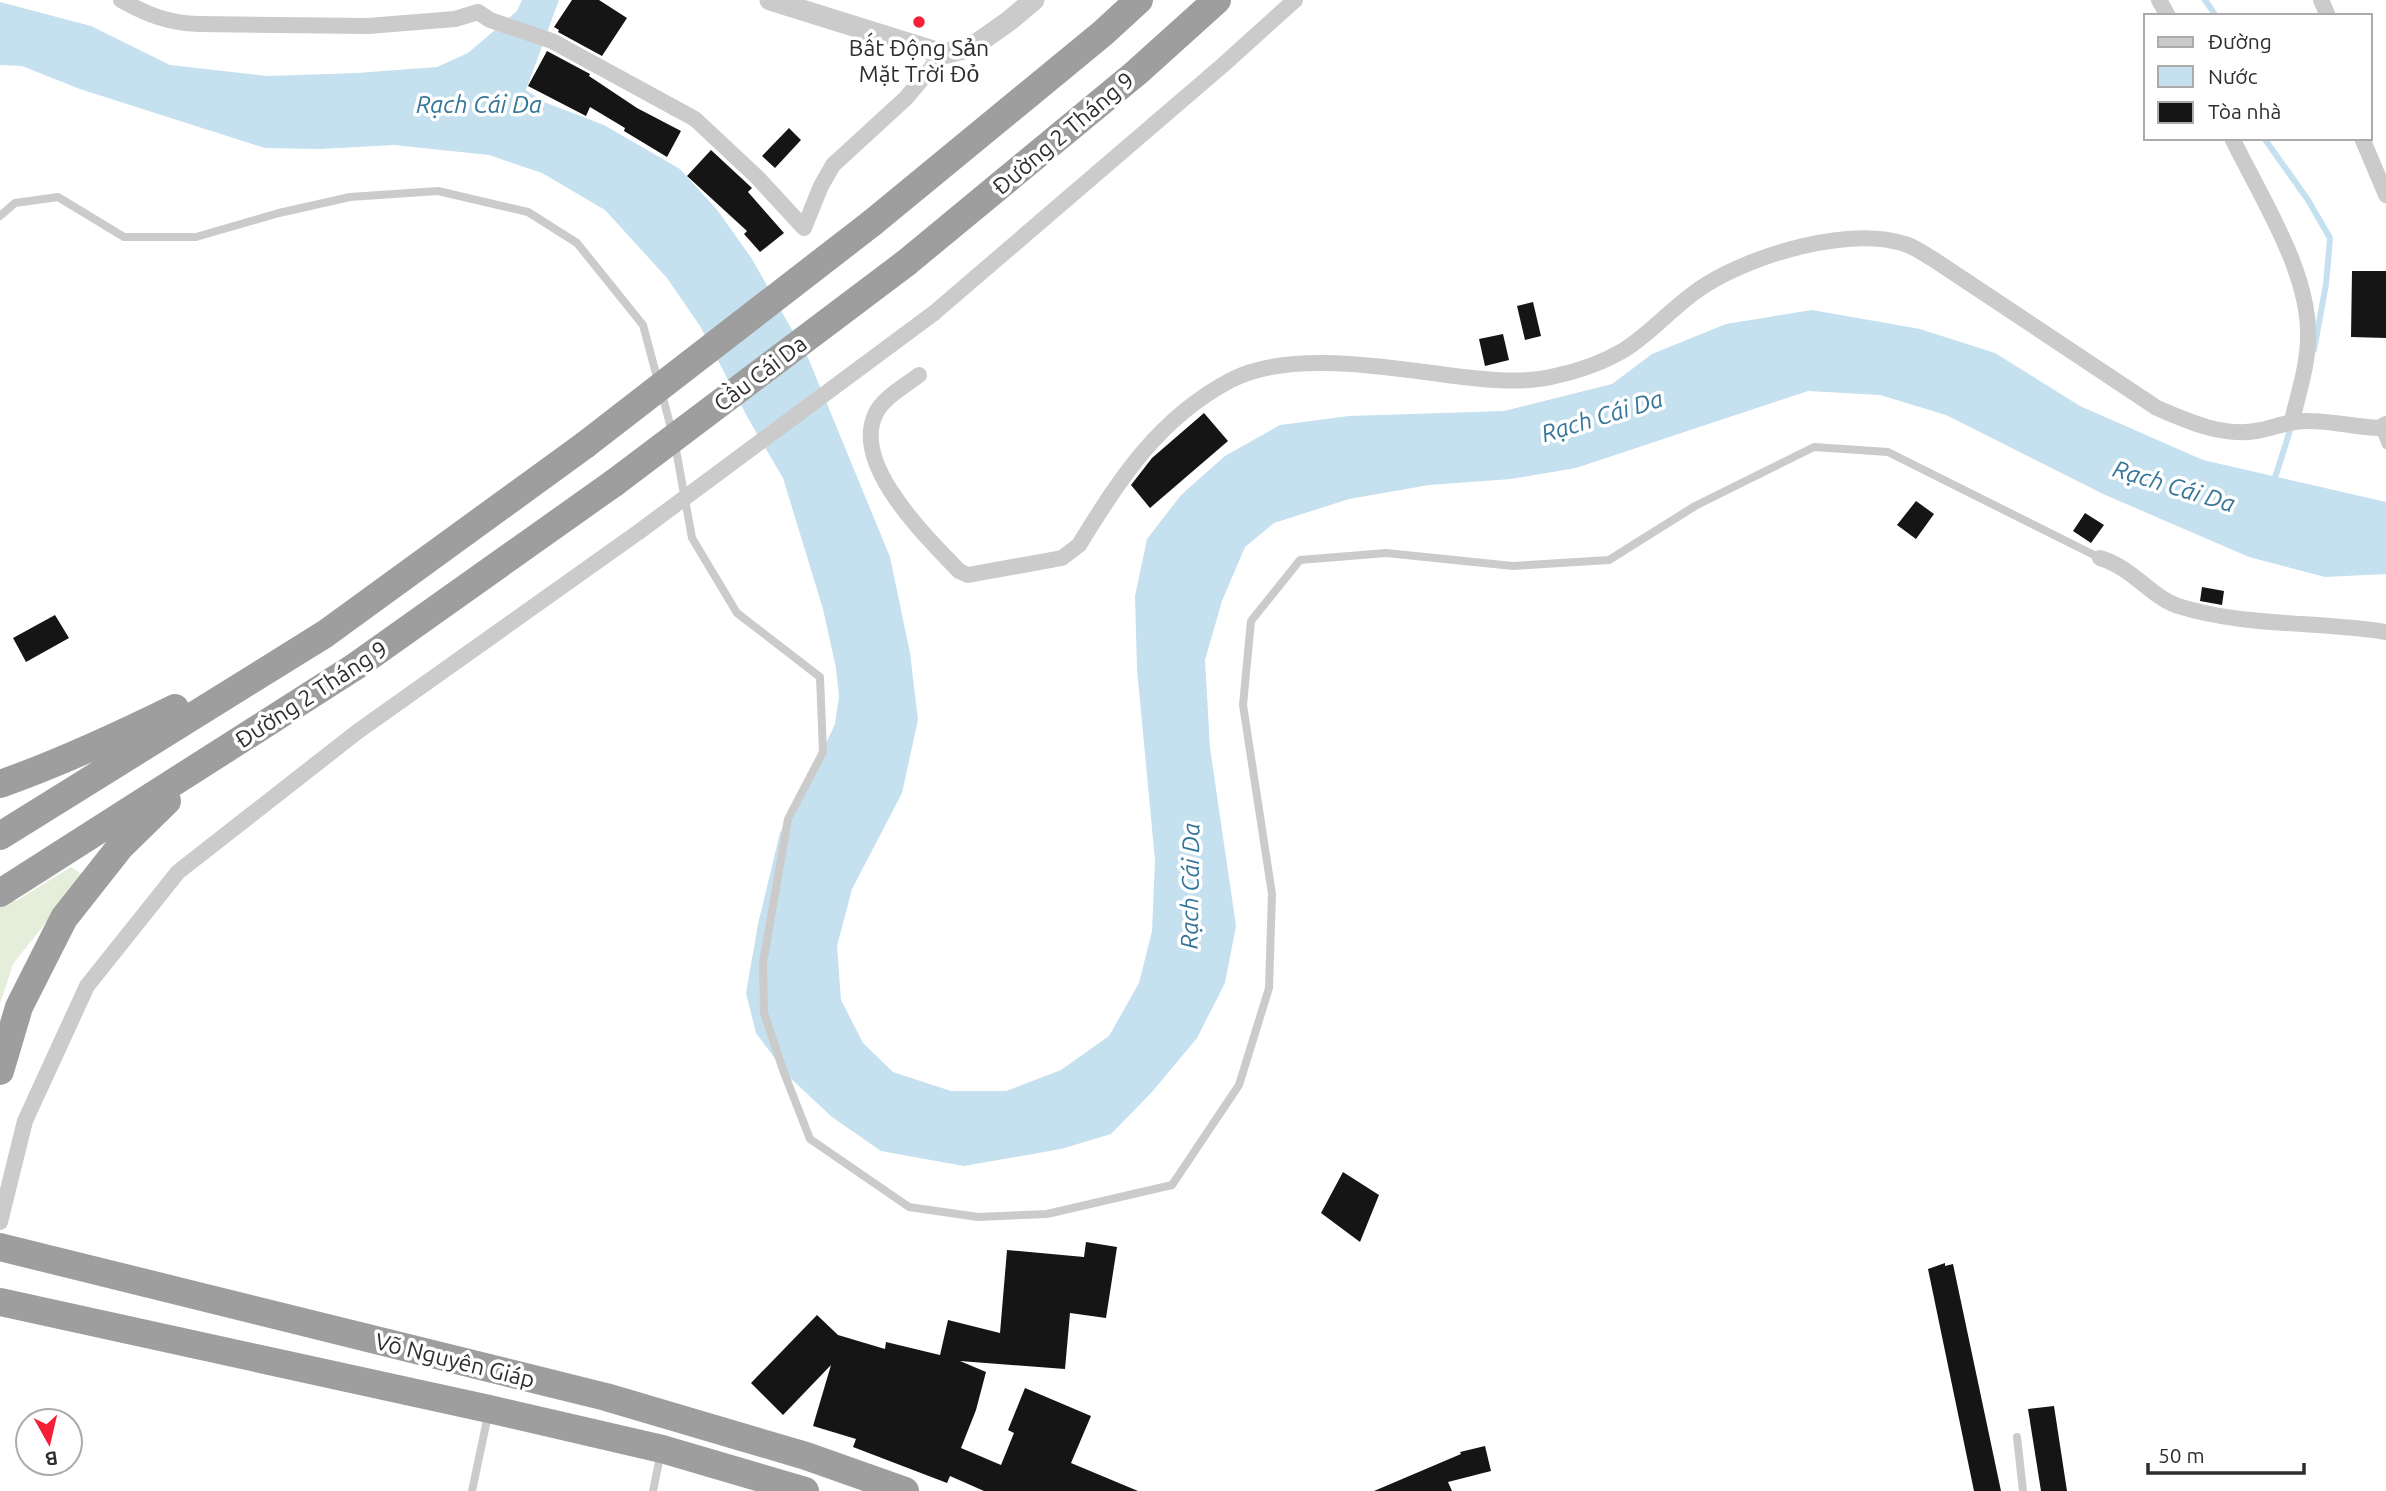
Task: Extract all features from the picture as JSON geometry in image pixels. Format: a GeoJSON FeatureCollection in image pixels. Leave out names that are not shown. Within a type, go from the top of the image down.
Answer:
{"type":"FeatureCollection","features":[{"type":"Feature","properties":{"kind":"highway","name":"Đường 2 Tháng 9"},"geometry":{"type":"LineString","coordinates":[[0,836],[325,634],[585,446],[872,223],[1103,33],[1139,0]]}},
{"type":"Feature","properties":{"kind":"highway","name":"Đường 2 Tháng 9"},"geometry":{"type":"LineString","coordinates":[[906,263],[1136,73],[1217,0]]}},
{"type":"Feature","properties":{"kind":"highway","name":"Cầu Cái Da"},"geometry":{"type":"LineString","coordinates":[[614,482],[906,263]]}},
{"type":"Feature","properties":{"kind":"highway","name":"Đường 2 Tháng 9"},"geometry":{"type":"LineString","coordinates":[[0,893],[356,666],[614,482]]}},
{"type":"Feature","properties":{"kind":"highway"},"geometry":{"type":"LineString","coordinates":[[0,784],[38,771],[121,735],[325,634]]}},
{"type":"Feature","properties":{"kind":"highway"},"geometry":{"type":"LineString","coordinates":[[0,1071],[19,1007],[64,918],[120,847],[177,791],[356,666]]}},
{"type":"Feature","properties":{"kind":"highway","name":"Võ Nguyên Giáp"},"geometry":{"type":"LineString","coordinates":[[0,1247],[606,1397],[806,1456],[905,1491]]}},
{"type":"Feature","properties":{"kind":"highway","name":"Võ Nguyên Giáp"},"geometry":{"type":"LineString","coordinates":[[0,1302],[662,1449],[805,1491]]}},
{"type":"Feature","properties":{"kind":"street"},"geometry":{"type":"LineString","coordinates":[[121,0],[143,12],[174,23],[368,26],[455,19],[478,12],[490,20],[552,41],[702,124],[757,177],[804,229],[821,186],[833,165],[906,98],[943,54]]}},
{"type":"Feature","properties":{"kind":"street"},"geometry":{"type":"LineString","coordinates":[[771,0],[943,54],[972,47],[1034,0]]}},
{"type":"Feature","properties":{"kind":"street"},"geometry":{"type":"LineString","coordinates":[[0,1222],[25,1121],[87,986],[178,872],[357,732],[640,531],[934,313],[1295,0]]}},
{"type":"Feature","properties":{"kind":"street"},"geometry":{"type":"LineString","coordinates":[[2233,140],[2288,251],[2305,301],[2308,338],[2292,421]]}},
{"type":"Feature","properties":{"kind":"street"},"geometry":{"type":"LineString","coordinates":[[2363,140],[2386,195]]}},
{"type":"Feature","properties":{"kind":"street"},"geometry":{"type":"LineString","coordinates":[[919,374],[881,405],[874,416],[871,445],[881,476],[916,525],[959,570],[968,575],[1052,560],[1069,554],[1079,545],[1121,478],[1157,434],[1198,401],[1231,380],[1253,371],[1309,362],[1516,381],[1554,377],[1591,365],[1625,349],[1719,277],[1788,249],[1846,239],[1875,239],[1906,244],[1933,259],[2157,408],[2195,424],[2227,431],[2255,432],[2292,421],[2382,426]]}},
{"type":"Feature","properties":{"kind":"street"},"geometry":{"type":"LineString","coordinates":[[2100,558],[2122,566],[2166,600],[2179,606],[2243,619],[2358,627],[2386,632]]}},
{"type":"Feature","properties":{"kind":"lane"},"geometry":{"type":"LineString","coordinates":[[0,216],[15,203],[58,197],[124,237],[196,237],[279,213],[350,197],[438,191],[528,212],[577,243],[643,325],[676,447],[692,538],[737,613],[820,677],[823,752],[788,819],[763,962],[764,1013],[810,1139],[909,1207],[978,1217],[1047,1214],[1172,1185],[1239,1086],[1269,988],[1272,894],[1243,705],[1251,621],[1300,560],[1386,553],[1513,566],[1609,560],[1695,506],[1814,447],[1888,452],[2100,558]]}},
{"type":"Feature","properties":{"kind":"lane"},"geometry":{"type":"LineString","coordinates":[[2382,426],[2386,445]]}},
{"type":"Feature","properties":{"kind":"lane"},"geometry":{"type":"LineString","coordinates":[[472,1491],[489,1409]]}},
{"type":"Feature","properties":{"kind":"lane"},"geometry":{"type":"LineString","coordinates":[[2017,1437],[2023,1491]]}},
{"type":"Feature","properties":{"kind":"lane"},"geometry":{"type":"LineString","coordinates":[[653,1491],[662,1449]]}},
{"type":"Feature","properties":{"kind":"green space"},"geometry":{"type":"Polygon","coordinates":[[[71,867],[83,875],[13,964],[0,1004],[0,898],[16,901],[71,867]]]}},
{"type":"Feature","properties":{"kind":"water","name":"Rạch Cái Da"},"geometry":{"type":"Polygon","coordinates":[[[522,0],[559,0],[526,90],[544,102],[604,125],[680,169],[718,211],[752,259],[809,360],[890,557],[910,653],[918,720],[902,793],[852,889],[837,946],[841,1000],[863,1043],[893,1072],[951,1091],[1006,1091],[1061,1070],[1109,1036],[1139,983],[1152,931],[1155,860],[1137,669],[1135,596],[1147,539],[1181,495],[1225,456],[1280,425],[1349,416],[1504,411],[1612,384],[1652,354],[1726,324],[1812,310],[1920,329],[1995,353],[2080,406],[2203,460],[2386,502],[2386,574],[2325,577],[2249,557],[2103,494],[1946,415],[1880,395],[1808,391],[1576,468],[1511,479],[1429,485],[1349,499],[1274,523],[1245,547],[1222,601],[1205,660],[1210,748],[1236,926],[1225,983],[1197,1038],[1152,1092],[1111,1134],[1061,1149],[964,1166],[881,1151],[832,1117],[788,1076],[756,1033],[746,993],[758,924],[780,833],[835,724],[839,696],[836,668],[823,609],[783,478],[700,326],[667,278],[605,210],[542,173],[489,155],[394,145],[320,149],[265,148],[80,89],[22,66],[0,65],[0,2],[91,26],[170,65],[267,76],[437,67],[468,53],[517,11],[522,0]]]}},
{"type":"Feature","properties":{"kind":"building"},"geometry":{"type":"Polygon","coordinates":[[[572,0],[599,0],[627,18],[602,56],[558,32],[554,27],[572,0]]]}},
{"type":"Feature","properties":{"kind":"building"},"geometry":{"type":"Polygon","coordinates":[[[547,51],[590,74],[589,76],[637,108],[681,131],[667,157],[590,107],[586,116],[528,86],[547,51]]]}},
{"type":"Feature","properties":{"kind":"building"},"geometry":{"type":"Polygon","coordinates":[[[789,128],[801,140],[775,168],[762,156],[789,128]]]}},
{"type":"Feature","properties":{"kind":"building"},"geometry":{"type":"Polygon","coordinates":[[[711,150],[752,188],[748,192],[784,233],[760,252],[744,234],[747,231],[687,176],[711,150]]]}},
{"type":"Feature","properties":{"kind":"building"},"geometry":{"type":"Polygon","coordinates":[[[2352,271],[2386,271],[2386,338],[2351,337],[2352,271]]]}},
{"type":"Feature","properties":{"kind":"building"},"geometry":{"type":"Polygon","coordinates":[[[1533,302],[1541,336],[1525,340],[1517,306],[1533,302]]]}},
{"type":"Feature","properties":{"kind":"building"},"geometry":{"type":"Polygon","coordinates":[[[1503,334],[1509,360],[1485,366],[1479,339],[1503,334]]]}},
{"type":"Feature","properties":{"kind":"building"},"geometry":{"type":"Polygon","coordinates":[[[1204,413],[1228,441],[1150,508],[1131,485],[1152,458],[1204,413]]]}},
{"type":"Feature","properties":{"kind":"building"},"geometry":{"type":"Polygon","coordinates":[[[1916,501],[1934,514],[1916,539],[1897,525],[1916,501]]]}},
{"type":"Feature","properties":{"kind":"building"},"geometry":{"type":"Polygon","coordinates":[[[2085,513],[2104,525],[2091,543],[2073,531],[2085,513]]]}},
{"type":"Feature","properties":{"kind":"building"},"geometry":{"type":"Polygon","coordinates":[[[2202,587],[2224,591],[2222,605],[2200,601],[2202,587]]]}},
{"type":"Feature","properties":{"kind":"building"},"geometry":{"type":"Polygon","coordinates":[[[55,615],[69,638],[26,662],[13,638],[55,615]]]}},
{"type":"Feature","properties":{"kind":"building"},"geometry":{"type":"Polygon","coordinates":[[[1343,1172],[1379,1195],[1360,1242],[1321,1213],[1343,1172]]]}},
{"type":"Feature","properties":{"kind":"building"},"geometry":{"type":"Polygon","coordinates":[[[1086,1242],[1117,1247],[1106,1318],[1070,1313],[1065,1369],[960,1361],[986,1372],[976,1410],[961,1448],[1001,1465],[1014,1433],[1008,1430],[1025,1388],[1091,1416],[1071,1463],[1138,1491],[984,1491],[950,1476],[947,1483],[853,1447],[856,1439],[813,1426],[831,1365],[783,1415],[751,1383],[817,1315],[838,1335],[885,1349],[886,1342],[940,1355],[948,1320],[1000,1333],[1007,1250],[1084,1257],[1086,1242]]]}},
{"type":"Feature","properties":{"kind":"building"},"geometry":{"type":"Polygon","coordinates":[[[1945,1263],[1945,1266],[1953,1264],[2001,1491],[1974,1491],[1928,1269],[1945,1263]]]}},
{"type":"Feature","properties":{"kind":"building"},"geometry":{"type":"Polygon","coordinates":[[[2054,1406],[2067,1491],[2041,1491],[2028,1409],[2054,1406]]]}},
{"type":"Feature","properties":{"kind":"building"},"geometry":{"type":"Polygon","coordinates":[[[1485,1446],[1491,1471],[1448,1482],[1452,1491],[1374,1491],[1461,1454],[1460,1452],[1485,1446]]]}},
{"type":"Feature","properties":{"kind":"waterway"},"geometry":{"type":"LineString","coordinates":[[2205,0],[2215,14]]}},
{"type":"Feature","properties":{"kind":"waterway"},"geometry":{"type":"LineString","coordinates":[[2265,140],[2308,200],[2330,238],[2326,284],[2314,350]]}},
{"type":"Feature","properties":{"kind":"waterway"},"geometry":{"type":"LineString","coordinates":[[2273,484],[2292,424]]}},
{"type":"Feature","properties":{"kind":"place","name":"Bất Động Sản Mặt Trời Đỏ"},"geometry":{"type":"Point","coordinates":[919,22]}}]}
